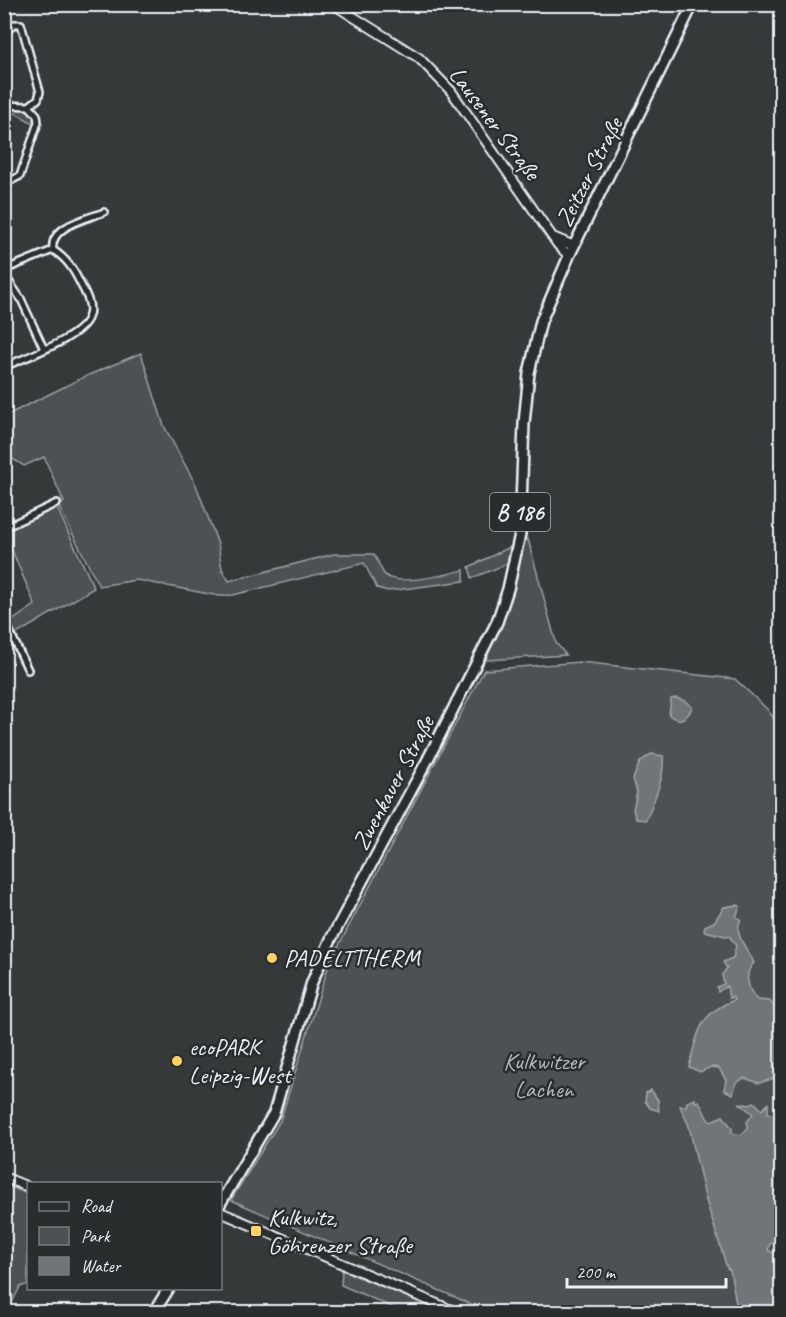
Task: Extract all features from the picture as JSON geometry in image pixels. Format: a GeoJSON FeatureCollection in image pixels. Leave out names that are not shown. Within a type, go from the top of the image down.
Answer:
{"type":"FeatureCollection","features":[{"type":"Feature","properties":{"kind":"main road","name":"Lausener Straße"},"geometry":{"type":"LineString","coordinates":[[333,4],[419,58],[451,91],[569,256]]}},
{"type":"Feature","properties":{"kind":"main road","name":"Zeitzer Straße"},"geometry":{"type":"LineString","coordinates":[[532,361],[541,321],[569,256],[693,4]]}},
{"type":"Feature","properties":{"kind":"main road"},"geometry":{"type":"LineString","coordinates":[[555,238],[574,246]]}},
{"type":"Feature","properties":{"kind":"main road","name":"Zwenkauer Straße"},"geometry":{"type":"LineString","coordinates":[[222,1201],[273,1113],[282,1093],[309,990],[331,939],[476,666],[504,605],[520,534],[522,451],[532,361]]}},
{"type":"Feature","properties":{"kind":"main road"},"geometry":{"type":"LineString","coordinates":[[4,1176],[27,1186]]}},
{"type":"Feature","properties":{"kind":"main road"},"geometry":{"type":"LineString","coordinates":[[222,1213],[456,1312]]}},
{"type":"Feature","properties":{"kind":"main road"},"geometry":{"type":"LineString","coordinates":[[154,1312],[168,1290]]}},
{"type":"Feature","properties":{"kind":"street"},"geometry":{"type":"LineString","coordinates":[[4,34],[19,23],[40,92],[38,99],[29,106],[4,105]]}},
{"type":"Feature","properties":{"kind":"street"},"geometry":{"type":"LineString","coordinates":[[4,184],[20,176],[32,143],[38,122],[37,115],[29,106]]}},
{"type":"Feature","properties":{"kind":"street"},"geometry":{"type":"LineString","coordinates":[[4,367],[84,327],[90,308],[72,267],[53,250],[53,238],[58,231],[104,212]]}},
{"type":"Feature","properties":{"kind":"street"},"geometry":{"type":"LineString","coordinates":[[44,349],[21,299],[4,272],[53,250]]}},
{"type":"Feature","properties":{"kind":"street"},"geometry":{"type":"LineString","coordinates":[[4,528],[57,503]]}},
{"type":"Feature","properties":{"kind":"street"},"geometry":{"type":"LineString","coordinates":[[4,619],[28,670]]}},
{"type":"Feature","properties":{"kind":"green space"},"geometry":{"type":"Polygon","coordinates":[[[4,107],[26,108],[35,114],[35,124],[4,107]]]}},
{"type":"Feature","properties":{"kind":"green space"},"geometry":{"type":"Polygon","coordinates":[[[141,353],[164,426],[196,485],[218,544],[222,569],[229,581],[334,554],[373,554],[385,575],[391,578],[411,580],[464,570],[464,581],[388,591],[377,588],[364,563],[233,595],[219,596],[137,580],[99,586],[59,507],[64,502],[44,457],[24,466],[13,459],[5,462],[5,416],[84,377],[141,353]]]}},
{"type":"Feature","properties":{"kind":"green space"},"geometry":{"type":"Polygon","coordinates":[[[56,506],[94,588],[15,635],[9,623],[35,605],[4,531],[56,506]]]}},
{"type":"Feature","properties":{"kind":"green space"},"geometry":{"type":"Polygon","coordinates":[[[528,539],[556,643],[566,655],[487,660],[502,621],[521,545],[528,539]]]}},
{"type":"Feature","properties":{"kind":"green space"},"geometry":{"type":"Polygon","coordinates":[[[510,547],[507,564],[472,578],[469,567],[510,547]]]}},
{"type":"Feature","properties":{"kind":"green space","name":"Kulkwitzer Lachen"},"geometry":{"type":"Polygon","coordinates":[[[580,662],[735,679],[767,709],[782,729],[781,1312],[489,1312],[231,1200],[280,1121],[329,964],[484,670],[580,662]]]}},
{"type":"Feature","properties":{"kind":"green space"},"geometry":{"type":"Polygon","coordinates":[[[5,1185],[27,1194],[27,1284],[20,1287],[7,1312],[4,1312],[5,1185]]]}},
{"type":"Feature","properties":{"kind":"green space"},"geometry":{"type":"Polygon","coordinates":[[[342,1270],[443,1312],[403,1312],[341,1285],[342,1270]]]}},
{"type":"Feature","properties":{"kind":"water"},"geometry":{"type":"Polygon","coordinates":[[[676,698],[692,707],[686,717],[676,719],[669,715],[671,699],[676,698]]]}},
{"type":"Feature","properties":{"kind":"water"},"geometry":{"type":"Polygon","coordinates":[[[651,754],[663,756],[661,781],[646,820],[636,819],[633,810],[637,792],[633,779],[640,762],[651,754]]]}},
{"type":"Feature","properties":{"kind":"water"},"geometry":{"type":"Polygon","coordinates":[[[740,906],[736,917],[741,919],[738,930],[754,963],[748,976],[749,987],[757,1000],[770,1001],[778,1012],[775,1016],[781,1020],[782,1076],[759,1083],[744,1078],[736,1083],[733,1094],[724,1090],[726,1080],[719,1068],[711,1067],[700,1072],[689,1067],[697,1035],[706,1019],[713,1012],[734,1000],[733,997],[729,998],[727,986],[718,992],[717,987],[724,984],[722,975],[727,968],[723,962],[733,958],[736,946],[730,937],[704,931],[705,926],[714,922],[724,907],[740,906]]]}},
{"type":"Feature","properties":{"kind":"water"},"geometry":{"type":"Polygon","coordinates":[[[651,1090],[658,1100],[659,1111],[650,1108],[645,1101],[646,1093],[651,1090]]]}},
{"type":"Feature","properties":{"kind":"water"},"geometry":{"type":"Polygon","coordinates":[[[695,1099],[695,1102],[699,1101],[707,1118],[711,1121],[723,1116],[732,1128],[732,1133],[741,1135],[747,1129],[747,1122],[753,1114],[739,1103],[749,1105],[754,1102],[762,1110],[768,1104],[768,1113],[781,1118],[781,1238],[770,1244],[768,1250],[781,1258],[781,1312],[765,1312],[755,1305],[752,1312],[741,1312],[736,1303],[730,1270],[727,1268],[705,1197],[689,1126],[680,1106],[686,1106],[687,1102],[695,1099]]]}},
{"type":"Feature","properties":{"kind":"waterway"},"geometry":{"type":"LineString","coordinates":[[4,1173],[20,1179]]}},
{"type":"Feature","properties":{"kind":"place","name":"PADELTTHERM"},"geometry":{"type":"Point","coordinates":[272,958]}},
{"type":"Feature","properties":{"kind":"place","name":"ecoPARK Leipzig-West"},"geometry":{"type":"Point","coordinates":[177,1061]}},
{"type":"Feature","properties":{"kind":"place","name":"Kulkwitz, Göhrenzer Straße"},"geometry":{"type":"Point","coordinates":[256,1231]}}]}
